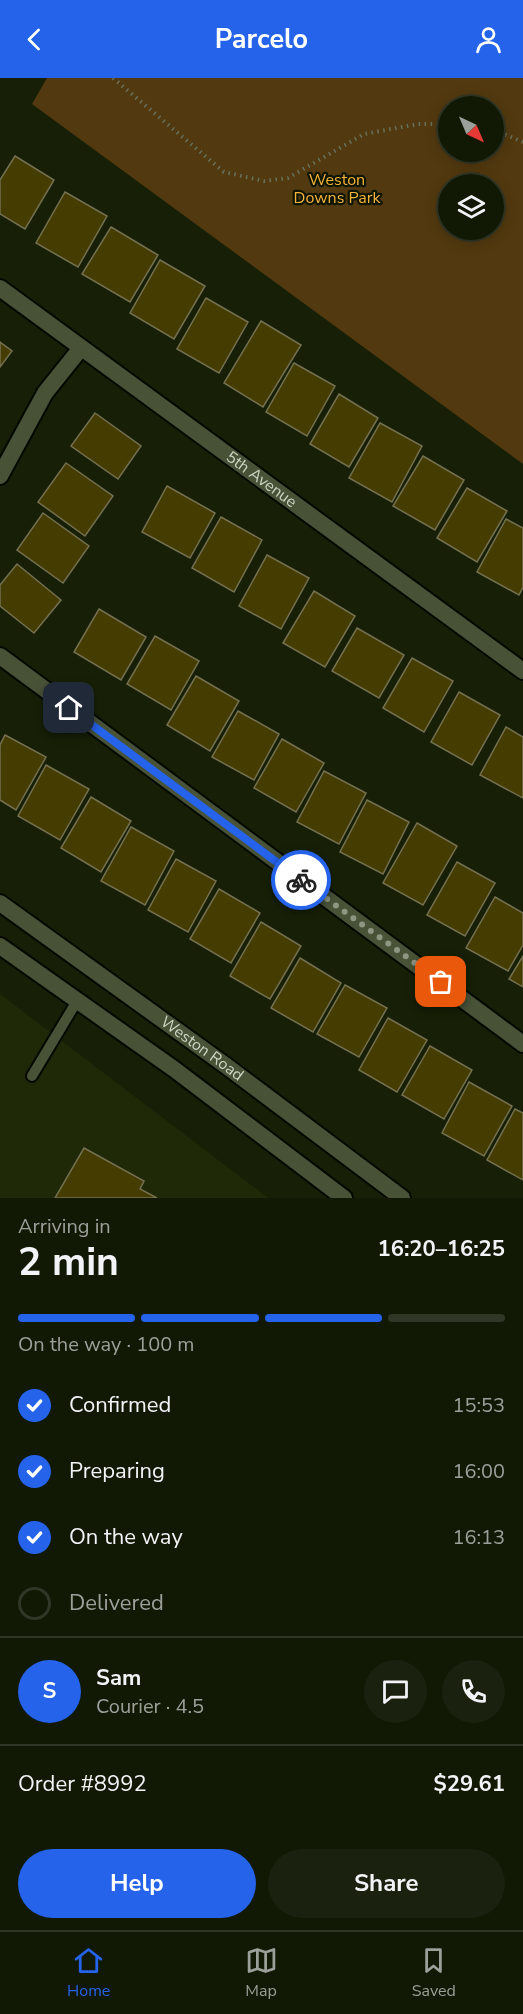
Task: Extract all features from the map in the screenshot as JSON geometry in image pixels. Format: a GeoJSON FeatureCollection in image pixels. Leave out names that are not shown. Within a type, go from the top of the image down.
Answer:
{"type":"FeatureCollection","features":[{"type":"Feature","properties":{"kind":"street","name":"5th Avenue"},"geometry":{"type":"LineString","coordinates":[[0,288],[523,671]]}},
{"type":"Feature","properties":{"kind":"street"},"geometry":{"type":"LineString","coordinates":[[0,476],[45,393],[81,348]]}},
{"type":"Feature","properties":{"kind":"street"},"geometry":{"type":"LineString","coordinates":[[0,656],[523,1044]]}},
{"type":"Feature","properties":{"kind":"street","name":"Weston Road"},"geometry":{"type":"LineString","coordinates":[[0,903],[225,1065],[402,1198]]}},
{"type":"Feature","properties":{"kind":"street","name":"Weston Road"},"geometry":{"type":"LineString","coordinates":[[0,946],[174,1069],[344,1198]]}},
{"type":"Feature","properties":{"kind":"lane"},"geometry":{"type":"LineString","coordinates":[[32,1076],[77,1001]]}},
{"type":"Feature","properties":{"kind":"path"},"geometry":{"type":"LineString","coordinates":[[113,78],[224,172],[264,181],[288,178],[364,134],[418,124],[438,124]]}},
{"type":"Feature","properties":{"kind":"path"},"geometry":{"type":"LineString","coordinates":[[504,134],[523,142]]}},
{"type":"Feature","properties":{"kind":"shaded area"},"geometry":{"type":"Polygon","coordinates":[[[0,994],[268,1198],[0,1198],[0,994]]]}},
{"type":"Feature","properties":{"kind":"green space","name":"Weston Downs Park"},"geometry":{"type":"Polygon","coordinates":[[[47,78],[523,78],[523,464],[32,104],[47,78]]]}},
{"type":"Feature","properties":{"kind":"building"},"geometry":{"type":"Polygon","coordinates":[[[15,156],[54,180],[25,229],[0,214],[0,180],[15,156]]]}},
{"type":"Feature","properties":{"kind":"building"},"geometry":{"type":"Polygon","coordinates":[[[65,192],[107,216],[78,267],[36,243],[65,192]]]}},
{"type":"Feature","properties":{"kind":"building"},"geometry":{"type":"Polygon","coordinates":[[[111,227],[158,255],[130,302],[82,274],[111,227]]]}},
{"type":"Feature","properties":{"kind":"building"},"geometry":{"type":"Polygon","coordinates":[[[160,260],[205,286],[174,339],[130,313],[160,260]]]}},
{"type":"Feature","properties":{"kind":"building"},"geometry":{"type":"Polygon","coordinates":[[[206,298],[248,322],[219,373],[177,349],[206,298]]]}},
{"type":"Feature","properties":{"kind":"building"},"geometry":{"type":"Polygon","coordinates":[[[261,321],[301,345],[263,407],[224,383],[261,321]]]}},
{"type":"Feature","properties":{"kind":"building"},"geometry":{"type":"Polygon","coordinates":[[[0,342],[12,351],[0,367],[0,342]]]}},
{"type":"Feature","properties":{"kind":"building"},"geometry":{"type":"Polygon","coordinates":[[[294,363],[335,386],[307,436],[266,412],[294,363]]]}},
{"type":"Feature","properties":{"kind":"building"},"geometry":{"type":"Polygon","coordinates":[[[339,394],[378,418],[349,467],[310,444],[339,394]]]}},
{"type":"Feature","properties":{"kind":"building"},"geometry":{"type":"Polygon","coordinates":[[[95,413],[141,446],[118,479],[71,446],[95,413]]]}},
{"type":"Feature","properties":{"kind":"building"},"geometry":{"type":"Polygon","coordinates":[[[380,423],[422,446],[392,502],[349,478],[380,423]]]}},
{"type":"Feature","properties":{"kind":"building"},"geometry":{"type":"Polygon","coordinates":[[[423,456],[464,480],[435,530],[393,506],[423,456]]]}},
{"type":"Feature","properties":{"kind":"building"},"geometry":{"type":"Polygon","coordinates":[[[66,463],[113,496],[85,536],[38,502],[66,463]]]}},
{"type":"Feature","properties":{"kind":"building"},"geometry":{"type":"Polygon","coordinates":[[[167,486],[215,513],[190,558],[142,532],[167,486]]]}},
{"type":"Feature","properties":{"kind":"building"},"geometry":{"type":"Polygon","coordinates":[[[467,488],[507,511],[477,562],[437,538],[467,488]]]}},
{"type":"Feature","properties":{"kind":"building"},"geometry":{"type":"Polygon","coordinates":[[[43,513],[89,546],[63,583],[17,550],[43,513]]]}},
{"type":"Feature","properties":{"kind":"building"},"geometry":{"type":"Polygon","coordinates":[[[221,517],[262,540],[234,592],[192,568],[221,517]]]}},
{"type":"Feature","properties":{"kind":"building"},"geometry":{"type":"Polygon","coordinates":[[[506,519],[523,528],[523,587],[519,595],[477,572],[506,519]]]}},
{"type":"Feature","properties":{"kind":"building"},"geometry":{"type":"Polygon","coordinates":[[[267,555],[309,578],[281,629],[239,606],[267,555]]]}},
{"type":"Feature","properties":{"kind":"building"},"geometry":{"type":"Polygon","coordinates":[[[17,564],[61,600],[34,633],[0,606],[0,585],[17,564]]]}},
{"type":"Feature","properties":{"kind":"building"},"geometry":{"type":"Polygon","coordinates":[[[314,591],[355,616],[325,667],[283,643],[314,591]]]}},
{"type":"Feature","properties":{"kind":"building"},"geometry":{"type":"Polygon","coordinates":[[[99,609],[146,637],[121,680],[74,652],[99,609]]]}},
{"type":"Feature","properties":{"kind":"building"},"geometry":{"type":"Polygon","coordinates":[[[357,628],[404,655],[379,698],[332,671],[357,628]]]}},
{"type":"Feature","properties":{"kind":"building"},"geometry":{"type":"Polygon","coordinates":[[[155,636],[199,661],[171,710],[127,684],[155,636]]]}},
{"type":"Feature","properties":{"kind":"building"},"geometry":{"type":"Polygon","coordinates":[[[412,658],[453,681],[424,732],[383,708],[412,658]]]}},
{"type":"Feature","properties":{"kind":"building"},"geometry":{"type":"Polygon","coordinates":[[[196,676],[239,701],[210,751],[167,725],[196,676]]]}},
{"type":"Feature","properties":{"kind":"building"},"geometry":{"type":"Polygon","coordinates":[[[459,692],[500,715],[472,765],[431,742],[459,692]]]}},
{"type":"Feature","properties":{"kind":"building"},"geometry":{"type":"Polygon","coordinates":[[[238,711],[279,734],[254,780],[212,757],[238,711]]]}},
{"type":"Feature","properties":{"kind":"building"},"geometry":{"type":"Polygon","coordinates":[[[506,727],[523,737],[523,798],[480,775],[506,727]]]}},
{"type":"Feature","properties":{"kind":"building"},"geometry":{"type":"Polygon","coordinates":[[[5,735],[46,757],[16,810],[0,800],[0,745],[5,735]]]}},
{"type":"Feature","properties":{"kind":"building"},"geometry":{"type":"Polygon","coordinates":[[[282,739],[324,763],[296,812],[254,788],[282,739]]]}},
{"type":"Feature","properties":{"kind":"building"},"geometry":{"type":"Polygon","coordinates":[[[46,765],[89,789],[60,840],[18,816],[46,765]]]}},
{"type":"Feature","properties":{"kind":"building"},"geometry":{"type":"Polygon","coordinates":[[[324,771],[366,793],[339,844],[297,822],[324,771]]]}},
{"type":"Feature","properties":{"kind":"building"},"geometry":{"type":"Polygon","coordinates":[[[91,797],[131,821],[101,872],[61,848],[91,797]]]}},
{"type":"Feature","properties":{"kind":"building"},"geometry":{"type":"Polygon","coordinates":[[[367,800],[409,822],[383,874],[340,852],[367,800]]]}},
{"type":"Feature","properties":{"kind":"building"},"geometry":{"type":"Polygon","coordinates":[[[417,823],[457,846],[423,905],[383,883],[417,823]]]}},
{"type":"Feature","properties":{"kind":"building"},"geometry":{"type":"Polygon","coordinates":[[[131,827],[174,851],[145,905],[101,881],[131,827]]]}},
{"type":"Feature","properties":{"kind":"building"},"geometry":{"type":"Polygon","coordinates":[[[176,859],[216,881],[188,932],[148,910],[176,859]]]}},
{"type":"Feature","properties":{"kind":"building"},"geometry":{"type":"Polygon","coordinates":[[[457,862],[495,883],[465,936],[427,915],[457,862]]]}},
{"type":"Feature","properties":{"kind":"building"},"geometry":{"type":"Polygon","coordinates":[[[219,889],[260,913],[231,963],[190,939],[219,889]]]}},
{"type":"Feature","properties":{"kind":"building"},"geometry":{"type":"Polygon","coordinates":[[[495,897],[523,913],[523,945],[508,971],[466,948],[495,897]]]}},
{"type":"Feature","properties":{"kind":"building"},"geometry":{"type":"Polygon","coordinates":[[[261,922],[301,946],[270,999],[230,976],[261,922]]]}},
{"type":"Feature","properties":{"kind":"building"},"geometry":{"type":"Polygon","coordinates":[[[523,956],[523,987],[509,979],[523,956]]]}},
{"type":"Feature","properties":{"kind":"building"},"geometry":{"type":"Polygon","coordinates":[[[300,958],[341,983],[313,1032],[271,1008],[300,958]]]}},
{"type":"Feature","properties":{"kind":"building"},"geometry":{"type":"Polygon","coordinates":[[[345,985],[387,1008],[359,1057],[317,1034],[345,985]]]}},
{"type":"Feature","properties":{"kind":"building"},"geometry":{"type":"Polygon","coordinates":[[[388,1018],[427,1040],[397,1092],[359,1070],[388,1018]]]}},
{"type":"Feature","properties":{"kind":"building"},"geometry":{"type":"Polygon","coordinates":[[[430,1046],[472,1070],[444,1119],[402,1095],[430,1046]]]}},
{"type":"Feature","properties":{"kind":"building"},"geometry":{"type":"Polygon","coordinates":[[[469,1082],[512,1106],[484,1156],[442,1133],[469,1082]]]}},
{"type":"Feature","properties":{"kind":"building"},"geometry":{"type":"Polygon","coordinates":[[[515,1109],[523,1113],[523,1180],[487,1160],[515,1109]]]}},
{"type":"Feature","properties":{"kind":"building"},"geometry":{"type":"Polygon","coordinates":[[[84,1148],[144,1181],[140,1189],[157,1198],[55,1198],[84,1148]]]}},
{"type":"Feature","properties":{"kind":"way so far"},"geometry":{"type":"LineString","coordinates":[[301,880],[441,982]]}},
{"type":"Feature","properties":{"kind":"route"},"geometry":{"type":"LineString","coordinates":[[69,708],[301,880]]}}]}
